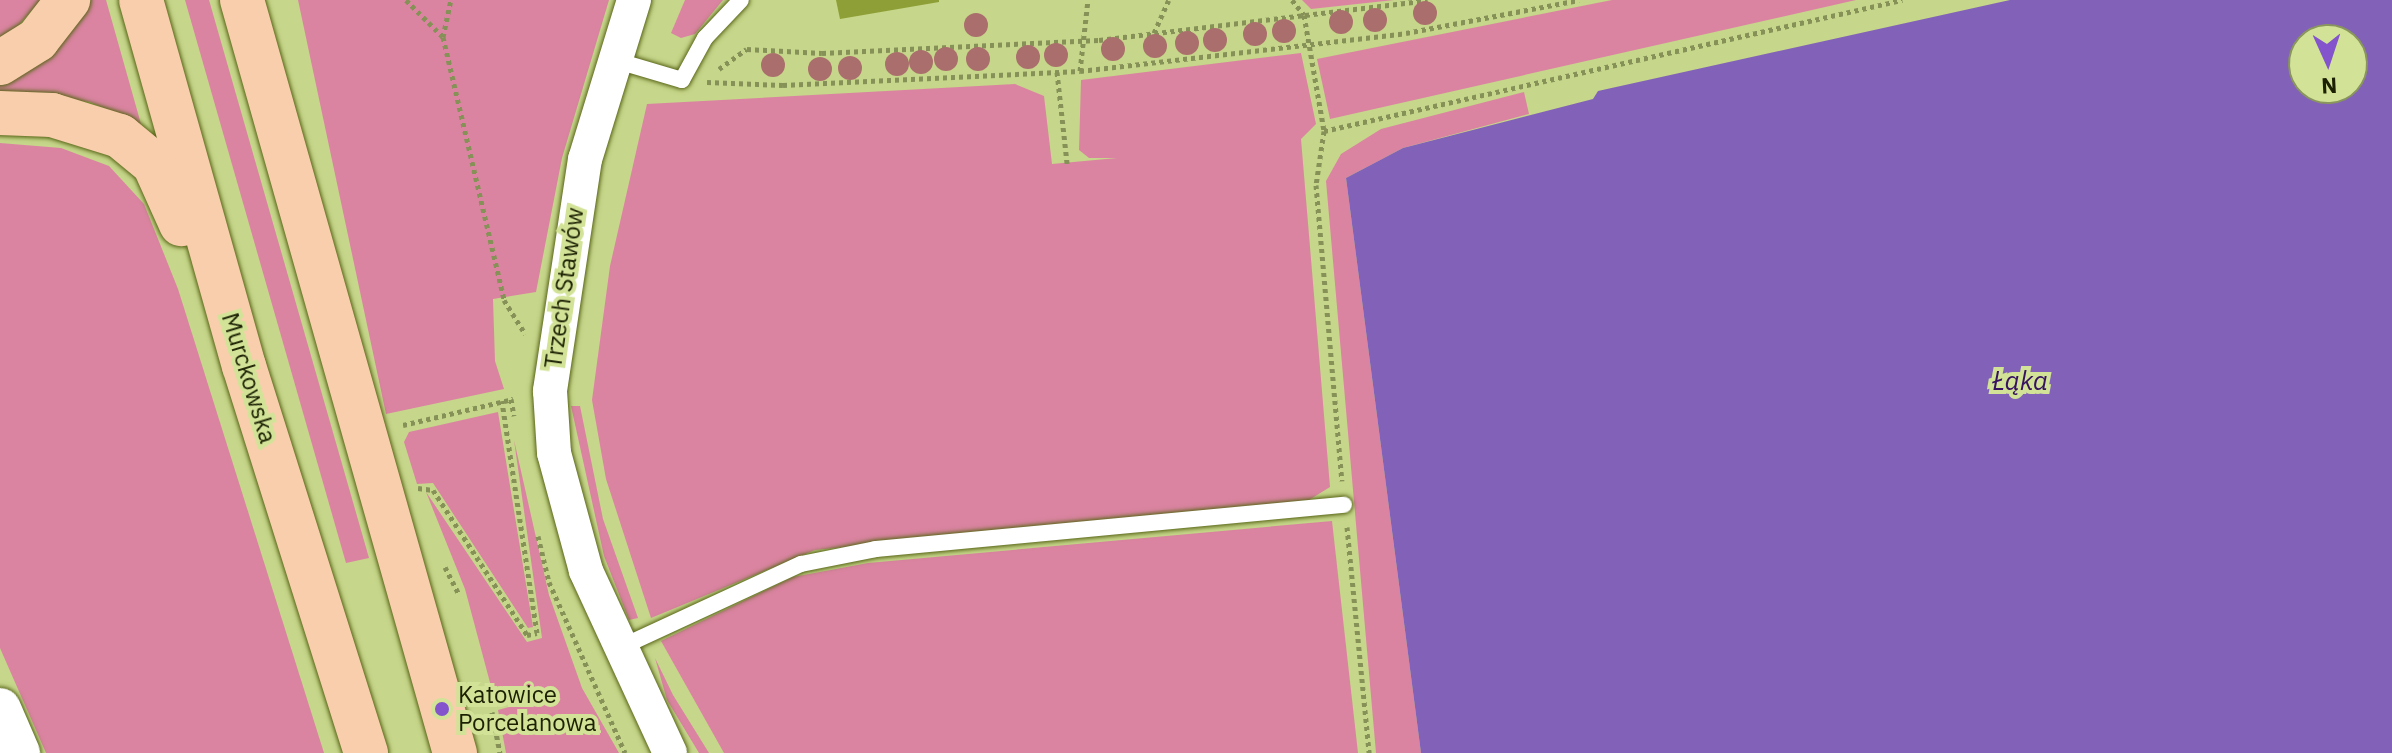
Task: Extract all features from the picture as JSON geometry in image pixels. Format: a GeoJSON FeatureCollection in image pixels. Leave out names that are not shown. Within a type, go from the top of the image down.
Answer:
{"type":"FeatureCollection","features":[{"type":"Feature","properties":{"kind":"highway"},"geometry":{"type":"LineString","coordinates":[[0,63],[37,40],[68,0]]}},
{"type":"Feature","properties":{"kind":"highway","name":"Murckowska"},"geometry":{"type":"LineString","coordinates":[[141,0],[244,366],[366,753]]}},
{"type":"Feature","properties":{"kind":"highway"},"geometry":{"type":"LineString","coordinates":[[242,0],[455,753]]}},
{"type":"Feature","properties":{"kind":"highway"},"geometry":{"type":"LineString","coordinates":[[0,113],[89,123],[120,136],[154,164],[244,366]]}},
{"type":"Feature","properties":{"kind":"street","name":"Trzech Stawów"},"geometry":{"type":"LineString","coordinates":[[634,0],[611,59],[552,341],[554,453],[586,571],[617,649],[670,753]]}},
{"type":"Feature","properties":{"kind":"street"},"geometry":{"type":"LineString","coordinates":[[0,709],[19,753]]}},
{"type":"Feature","properties":{"kind":"lane"},"geometry":{"type":"LineString","coordinates":[[611,59],[682,80],[705,38],[741,0]]}},
{"type":"Feature","properties":{"kind":"lane"},"geometry":{"type":"LineString","coordinates":[[617,649],[801,564],[876,549],[1344,505]]}},
{"type":"Feature","properties":{"kind":"path"},"geometry":{"type":"LineString","coordinates":[[406,0],[443,37]]}},
{"type":"Feature","properties":{"kind":"path"},"geometry":{"type":"LineString","coordinates":[[451,0],[443,37],[504,300],[528,337],[552,341]]}},
{"type":"Feature","properties":{"kind":"path"},"geometry":{"type":"LineString","coordinates":[[1080,71],[1078,41],[1088,0]]}},
{"type":"Feature","properties":{"kind":"path"},"geometry":{"type":"LineString","coordinates":[[1154,33],[1169,0]]}},
{"type":"Feature","properties":{"kind":"path"},"geometry":{"type":"LineString","coordinates":[[1292,0],[1304,15],[1324,131],[1316,185],[1369,753]]}},
{"type":"Feature","properties":{"kind":"path"},"geometry":{"type":"LineString","coordinates":[[702,81],[747,49],[822,53],[1078,41],[1428,0]]}},
{"type":"Feature","properties":{"kind":"path"},"geometry":{"type":"LineString","coordinates":[[682,80],[783,85],[1080,71],[1307,45],[1579,0]]}},
{"type":"Feature","properties":{"kind":"path"},"geometry":{"type":"LineString","coordinates":[[1324,131],[1902,0]]}},
{"type":"Feature","properties":{"kind":"path"},"geometry":{"type":"LineString","coordinates":[[1057,72],[1067,163]]}},
{"type":"Feature","properties":{"kind":"path"},"geometry":{"type":"LineString","coordinates":[[413,489],[433,490],[527,635],[537,633],[502,401]]}},
{"type":"Feature","properties":{"kind":"path"},"geometry":{"type":"LineString","coordinates":[[406,425],[487,404]]}},
{"type":"Feature","properties":{"kind":"path"},"geometry":{"type":"LineString","coordinates":[[492,712],[500,753]]}},
{"type":"Feature","properties":{"kind":"shaded area"},"geometry":{"type":"Polygon","coordinates":[[[0,0],[41,0],[0,46],[0,0]]]}},
{"type":"Feature","properties":{"kind":"shaded area"},"geometry":{"type":"Polygon","coordinates":[[[91,0],[106,0],[141,124],[90,102],[0,92],[0,82],[91,0]]]}},
{"type":"Feature","properties":{"kind":"shaded area"},"geometry":{"type":"Polygon","coordinates":[[[185,0],[209,0],[369,558],[346,563],[185,0]]]}},
{"type":"Feature","properties":{"kind":"shaded area"},"geometry":{"type":"Polygon","coordinates":[[[298,0],[609,0],[562,158],[536,292],[493,299],[495,361],[504,389],[386,414],[298,0]]]}},
{"type":"Feature","properties":{"kind":"shaded area"},"geometry":{"type":"Polygon","coordinates":[[[685,0],[723,0],[695,34],[681,38],[671,33],[685,0]]]}},
{"type":"Feature","properties":{"kind":"shaded area"},"geometry":{"type":"Polygon","coordinates":[[[1302,0],[1394,0],[1311,9],[1302,0]]]}},
{"type":"Feature","properties":{"kind":"shaded area"},"geometry":{"type":"Polygon","coordinates":[[[1612,0],[1856,0],[1330,119],[1317,59],[1612,0]]]}},
{"type":"Feature","properties":{"kind":"shaded area"},"geometry":{"type":"Polygon","coordinates":[[[1301,53],[1316,124],[1301,139],[1330,487],[1309,500],[815,550],[651,618],[606,479],[592,400],[610,266],[647,104],[1015,84],[1044,96],[1052,164],[1117,158],[1089,158],[1079,150],[1081,80],[1301,53]]]}},
{"type":"Feature","properties":{"kind":"shaded area"},"geometry":{"type":"Polygon","coordinates":[[[1524,92],[1529,114],[1403,148],[1346,178],[1421,753],[1376,753],[1326,181],[1341,154],[1381,129],[1524,92]]]}},
{"type":"Feature","properties":{"kind":"shaded area"},"geometry":{"type":"Polygon","coordinates":[[[0,143],[61,148],[109,166],[144,204],[178,289],[324,753],[46,753],[0,648],[0,143]]]}},
{"type":"Feature","properties":{"kind":"shaded area"},"geometry":{"type":"Polygon","coordinates":[[[571,406],[580,406],[603,519],[638,618],[629,620],[604,556],[571,406]]]}},
{"type":"Feature","properties":{"kind":"shaded area"},"geometry":{"type":"Polygon","coordinates":[[[498,412],[533,627],[528,628],[433,483],[417,484],[404,442],[409,432],[498,412]]]}},
{"type":"Feature","properties":{"kind":"shaded area"},"geometry":{"type":"Polygon","coordinates":[[[514,440],[549,595],[582,688],[619,753],[506,753],[498,710],[509,707],[503,687],[492,690],[465,589],[426,492],[527,642],[542,638],[514,440]]]}},
{"type":"Feature","properties":{"kind":"shaded area"},"geometry":{"type":"Polygon","coordinates":[[[1332,521],[1358,753],[724,753],[661,641],[793,577],[868,563],[1332,521]]]}},
{"type":"Feature","properties":{"kind":"shaded area"},"geometry":{"type":"Polygon","coordinates":[[[655,658],[673,695],[709,753],[699,753],[667,700],[655,658]]]}},
{"type":"Feature","properties":{"kind":"water","name":"Łąka"},"geometry":{"type":"Polygon","coordinates":[[[2010,0],[2392,0],[2392,753],[1421,753],[1346,178],[1403,148],[1593,99],[1598,91],[2010,0]]]}},
{"type":"Feature","properties":{"kind":"building"},"geometry":{"type":"Polygon","coordinates":[[[836,0],[939,0],[939,2],[840,19],[836,0]]]}},
{"type":"Feature","properties":{"kind":"place","name":"Katowice Porcelanowa"},"geometry":{"type":"Point","coordinates":[442,709]}}]}
